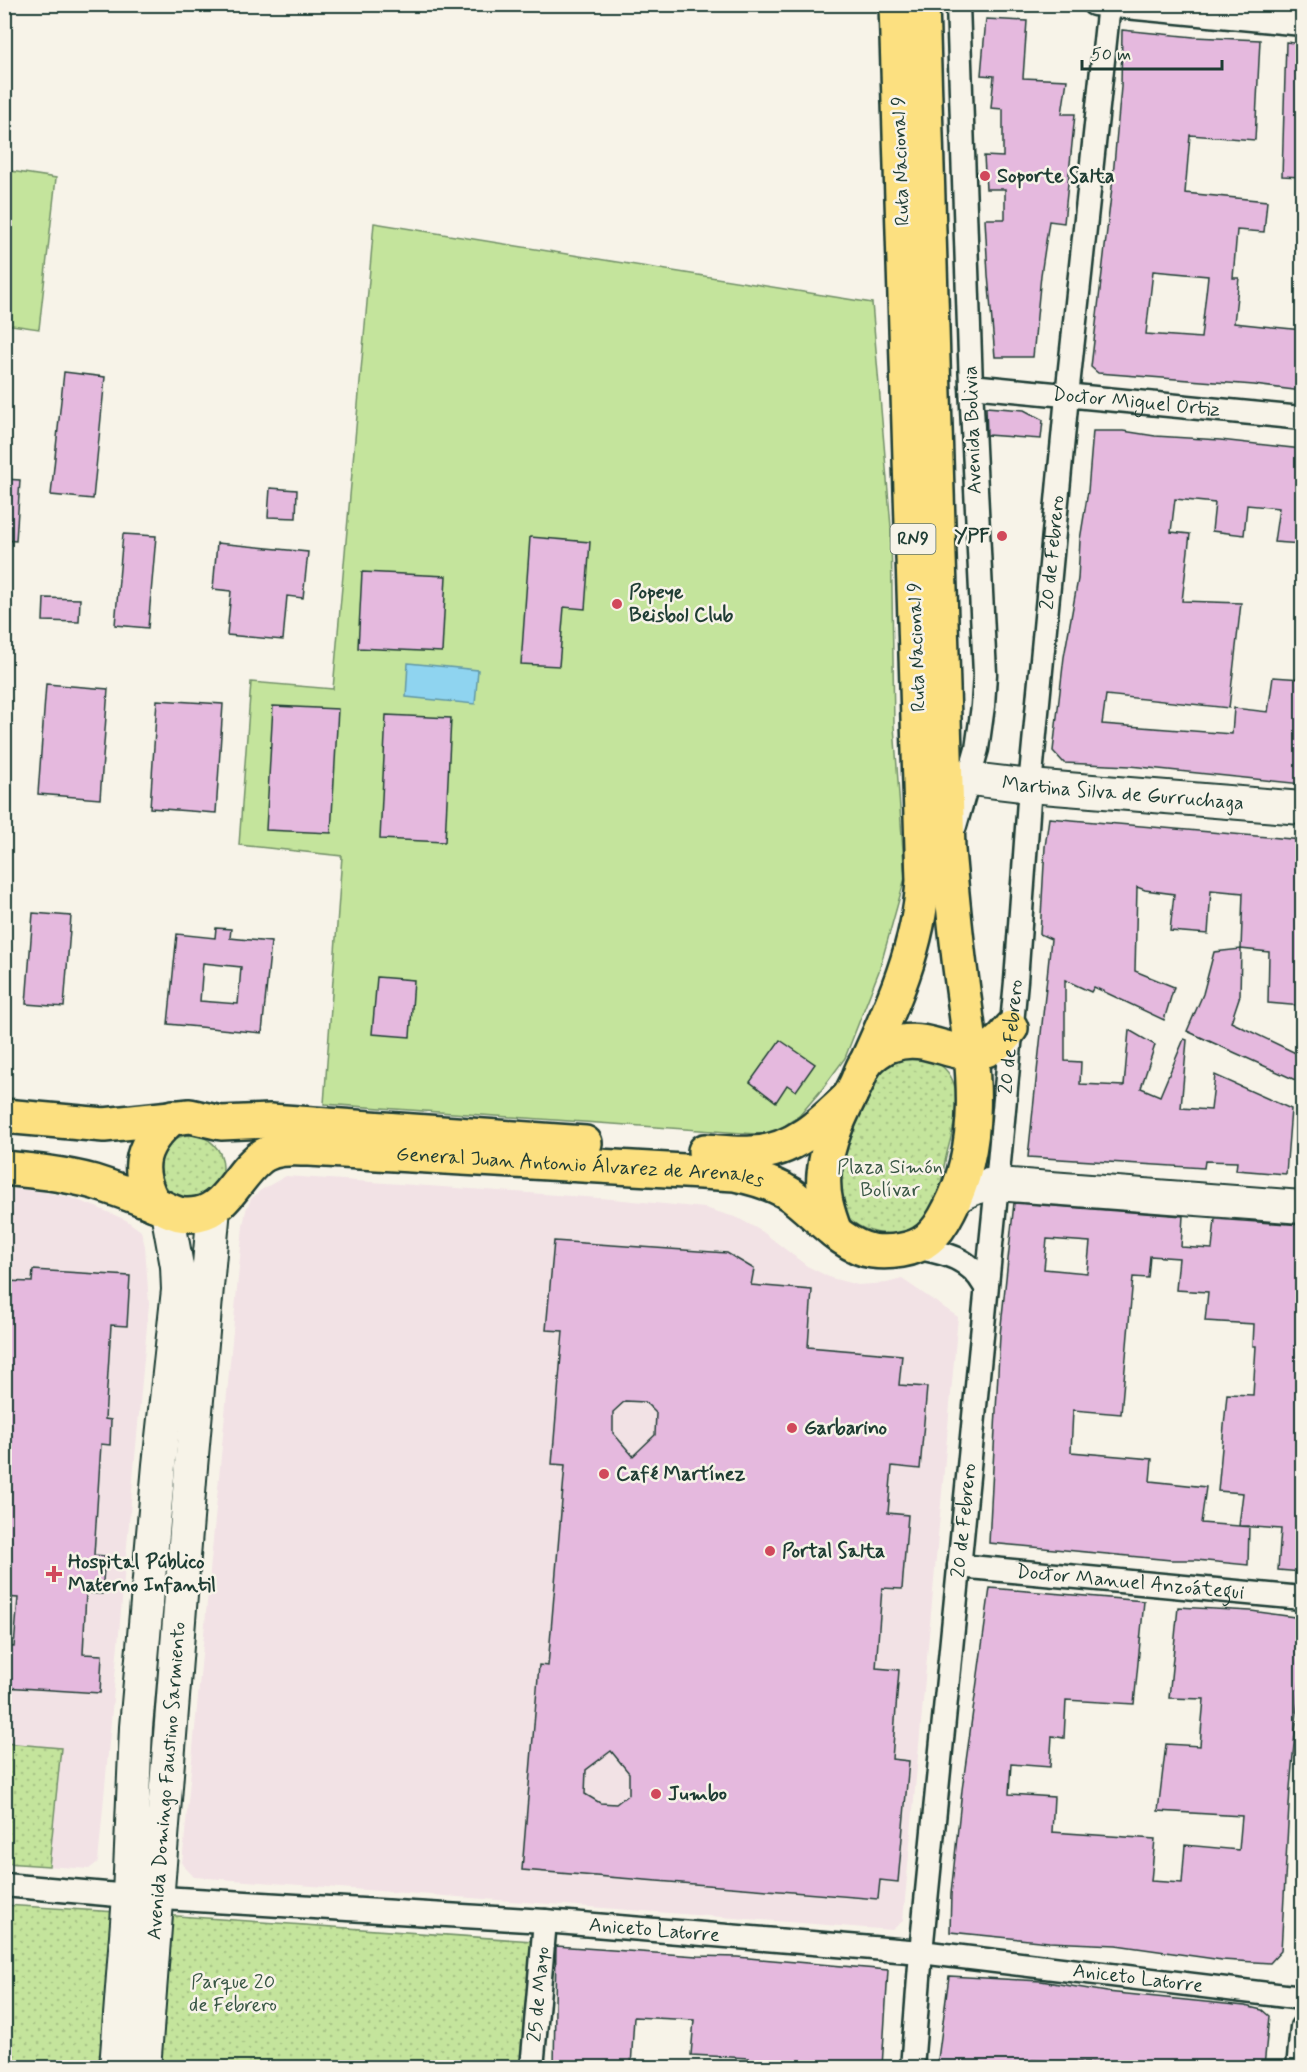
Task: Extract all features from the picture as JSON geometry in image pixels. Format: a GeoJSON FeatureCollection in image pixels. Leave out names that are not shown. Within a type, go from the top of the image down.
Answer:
{"type":"FeatureCollection","features":[{"type":"Feature","properties":{"kind":"main road","name":"Ruta Nacional 9"},"geometry":{"type":"LineString","coordinates":[[866,1063],[905,972],[921,909],[923,881],[896,4]]}},
{"type":"Feature","properties":{"kind":"main road","name":"Ruta Nacional 9"},"geometry":{"type":"LineString","coordinates":[[922,4],[957,777],[948,850],[970,1042]]}},
{"type":"Feature","properties":{"kind":"main road","name":"Martina Silva de Gurruchaga"},"geometry":{"type":"LineString","coordinates":[[957,777],[1030,786],[1302,808]]}},
{"type":"Feature","properties":{"kind":"main road"},"geometry":{"type":"LineString","coordinates":[[835,1232],[827,1210],[824,1175],[834,1129],[866,1063],[889,1045],[902,1042],[935,1044],[970,1042],[985,1052],[998,1045],[1011,1028]]}},
{"type":"Feature","properties":{"kind":"main road","name":"General Juan Antonio Álvarez de Arenales"},"geometry":{"type":"LineString","coordinates":[[214,1208],[264,1155],[278,1149],[299,1149],[735,1174],[764,1180],[788,1193],[848,1242],[868,1251],[886,1252],[914,1247],[928,1240],[938,1229],[955,1198],[963,1176],[970,1140],[973,1102],[970,1042]]}},
{"type":"Feature","properties":{"kind":"main road","name":"General Juan Antonio Álvarez de Arenales"},"geometry":{"type":"LineString","coordinates":[[4,1116],[104,1125],[190,1116],[221,1124],[270,1121],[752,1154],[796,1142],[820,1124],[850,1096]]}},
{"type":"Feature","properties":{"kind":"main road"},"geometry":{"type":"LineString","coordinates":[[160,1208],[145,1188],[143,1158],[148,1143],[156,1131],[172,1117]]}},
{"type":"Feature","properties":{"kind":"main road"},"geometry":{"type":"LineString","coordinates":[[221,1124],[232,1136],[238,1151],[239,1167],[236,1184]]}},
{"type":"Feature","properties":{"kind":"main road"},"geometry":{"type":"LineString","coordinates":[[4,1168],[65,1174],[97,1183],[183,1215],[199,1214],[214,1208]]}},
{"type":"Feature","properties":{"kind":"main road"},"geometry":{"type":"LineString","coordinates":[[955,1198],[969,1189],[981,1185],[997,1184],[1302,1207]]}},
{"type":"Feature","properties":{"kind":"main road","name":"Avenida Domingo Faustino Sarmiento"},"geometry":{"type":"LineString","coordinates":[[144,2067],[143,1897],[136,1727],[158,1477],[178,1290],[177,1266],[160,1208]]}},
{"type":"Feature","properties":{"kind":"main road","name":"Avenida Domingo Faustino Sarmiento"},"geometry":{"type":"LineString","coordinates":[[116,2067],[143,1897],[214,1208]]}},
{"type":"Feature","properties":{"kind":"street","name":"Avenida Bolivia"},"geometry":{"type":"LineString","coordinates":[[957,777],[980,731],[985,674],[971,386],[958,4]]}},
{"type":"Feature","properties":{"kind":"street"},"geometry":{"type":"LineString","coordinates":[[1104,5],[1302,24]]}},
{"type":"Feature","properties":{"kind":"street","name":"20 de Febrero"},"geometry":{"type":"LineString","coordinates":[[912,2067],[921,1952],[997,1184],[1030,786],[1104,5]]}},
{"type":"Feature","properties":{"kind":"street","name":"Doctor Miguel Ortiz"},"geometry":{"type":"LineString","coordinates":[[971,386],[1302,418]]}},
{"type":"Feature","properties":{"kind":"street","name":"General Juan Antonio Álvarez de Arenales"},"geometry":{"type":"LineString","coordinates":[[914,1247],[945,1253],[960,1259],[979,1275],[986,1286]]}},
{"type":"Feature","properties":{"kind":"street","name":"Doctor Manuel Anzoátegui"},"geometry":{"type":"LineString","coordinates":[[959,1566],[1302,1598]]}},
{"type":"Feature","properties":{"kind":"street","name":"Aniceto Latorre"},"geometry":{"type":"LineString","coordinates":[[4,1885],[143,1897],[545,1922],[921,1952],[1302,1998]]}},
{"type":"Feature","properties":{"kind":"street","name":"25 de Mayo"},"geometry":{"type":"LineString","coordinates":[[532,2067],[545,1922]]}},
{"type":"Feature","properties":{"kind":"street"},"geometry":{"type":"LineString","coordinates":[[1298,2067],[1302,2027]]}},
{"type":"Feature","properties":{"kind":"shaded area"},"geometry":{"type":"Polygon","coordinates":[[[286,1176],[613,1199],[705,1208],[738,1218],[763,1232],[807,1266],[831,1278],[858,1285],[887,1283],[902,1279],[958,1317],[903,1921],[892,1930],[194,1877],[182,1864],[243,1226],[251,1199],[261,1190],[286,1176]]]}},
{"type":"Feature","properties":{"kind":"shaded area"},"geometry":{"type":"Polygon","coordinates":[[[4,1188],[39,1191],[69,1197],[96,1207],[126,1220],[141,1231],[145,1246],[149,1304],[98,1862],[89,1869],[5,1863],[4,1188]]]}},
{"type":"Feature","properties":{"kind":"green space"},"geometry":{"type":"Polygon","coordinates":[[[4,170],[56,178],[39,329],[5,324],[4,170]]]}},
{"type":"Feature","properties":{"kind":"green space","name":"Popeye Beisbol Club"},"geometry":{"type":"Polygon","coordinates":[[[374,223],[872,303],[891,527],[894,726],[905,878],[879,971],[845,1058],[800,1115],[771,1135],[324,1104],[342,856],[239,845],[251,682],[333,689],[374,223]]]}},
{"type":"Feature","properties":{"kind":"green space","name":"Plaza Simón Bolívar"},"geometry":{"type":"Polygon","coordinates":[[[903,1056],[931,1060],[945,1069],[952,1078],[955,1089],[956,1112],[939,1191],[932,1210],[919,1225],[911,1230],[884,1234],[865,1229],[851,1220],[842,1209],[839,1182],[841,1167],[869,1087],[882,1070],[903,1056]]]}},
{"type":"Feature","properties":{"kind":"green space"},"geometry":{"type":"Polygon","coordinates":[[[191,1135],[203,1137],[214,1144],[221,1155],[223,1167],[221,1179],[214,1190],[203,1197],[191,1199],[179,1197],[168,1190],[161,1179],[159,1167],[161,1155],[168,1144],[179,1137],[191,1135]]]}},
{"type":"Feature","properties":{"kind":"green space"},"geometry":{"type":"Polygon","coordinates":[[[4,1743],[61,1748],[49,1866],[5,1863],[4,1743]]]}},
{"type":"Feature","properties":{"kind":"green space"},"geometry":{"type":"Polygon","coordinates":[[[4,1905],[117,1912],[104,2067],[5,2067],[4,1905]]]}},
{"type":"Feature","properties":{"kind":"green space","name":"Parque 20 de Febrero"},"geometry":{"type":"Polygon","coordinates":[[[163,1915],[533,1941],[520,2067],[153,2068],[163,1915]]]}},
{"type":"Feature","properties":{"kind":"water"},"geometry":{"type":"Polygon","coordinates":[[[408,663],[478,670],[475,704],[406,697],[408,663]]]}},
{"type":"Feature","properties":{"kind":"building"},"geometry":{"type":"Polygon","coordinates":[[[986,19],[1027,21],[1023,78],[1067,80],[1062,114],[1075,114],[1064,223],[1049,221],[1033,357],[995,357],[985,219],[1005,219],[1005,189],[986,189],[984,156],[1003,157],[1003,109],[991,108],[994,76],[981,75],[986,19]]]}},
{"type":"Feature","properties":{"kind":"building"},"geometry":{"type":"Polygon","coordinates":[[[1122,30],[1260,40],[1255,140],[1190,135],[1185,193],[1267,201],[1264,232],[1237,230],[1233,278],[1239,278],[1234,323],[1302,330],[1302,391],[1098,373],[1091,367],[1121,87],[1122,30]],[[1153,271],[1146,334],[1201,338],[1208,276],[1153,271]]]}},
{"type":"Feature","properties":{"kind":"building"},"geometry":{"type":"Polygon","coordinates":[[[1286,42],[1302,44],[1302,177],[1282,176],[1286,42]]]}},
{"type":"Feature","properties":{"kind":"building"},"geometry":{"type":"Polygon","coordinates":[[[64,372],[105,377],[93,499],[51,495],[64,372]]]}},
{"type":"Feature","properties":{"kind":"building"},"geometry":{"type":"Polygon","coordinates":[[[986,407],[1024,410],[1043,420],[1041,439],[987,435],[986,407]]]}},
{"type":"Feature","properties":{"kind":"building"},"geometry":{"type":"Polygon","coordinates":[[[1093,431],[1123,431],[1302,449],[1302,544],[1274,542],[1279,508],[1247,505],[1244,535],[1212,531],[1215,503],[1175,499],[1171,532],[1190,534],[1182,601],[1241,603],[1229,708],[1106,695],[1102,724],[1232,734],[1234,708],[1268,712],[1273,677],[1302,679],[1302,784],[1130,766],[1064,763],[1053,751],[1064,657],[1078,579],[1080,540],[1088,491],[1093,431]]]}},
{"type":"Feature","properties":{"kind":"building"},"geometry":{"type":"Polygon","coordinates":[[[4,479],[20,480],[16,541],[4,540],[4,479]]]}},
{"type":"Feature","properties":{"kind":"building"},"geometry":{"type":"Polygon","coordinates":[[[270,488],[297,490],[296,518],[268,517],[270,488]]]}},
{"type":"Feature","properties":{"kind":"building"},"geometry":{"type":"Polygon","coordinates":[[[123,534],[156,536],[148,628],[115,625],[123,534]]]}},
{"type":"Feature","properties":{"kind":"building"},"geometry":{"type":"Polygon","coordinates":[[[530,537],[590,542],[585,609],[564,607],[559,666],[521,664],[530,537]]]}},
{"type":"Feature","properties":{"kind":"building"},"geometry":{"type":"Polygon","coordinates":[[[217,543],[308,552],[303,598],[287,596],[283,640],[227,635],[231,591],[213,589],[217,543]]]}},
{"type":"Feature","properties":{"kind":"building"},"geometry":{"type":"Polygon","coordinates":[[[362,572],[446,576],[442,652],[358,648],[362,572]]]}},
{"type":"Feature","properties":{"kind":"building"},"geometry":{"type":"Polygon","coordinates":[[[44,598],[80,599],[79,622],[43,621],[44,598]]]}},
{"type":"Feature","properties":{"kind":"building"},"geometry":{"type":"Polygon","coordinates":[[[46,684],[108,689],[100,799],[38,794],[46,684]]]}},
{"type":"Feature","properties":{"kind":"building"},"geometry":{"type":"Polygon","coordinates":[[[157,700],[223,704],[216,813],[150,808],[157,700]]]}},
{"type":"Feature","properties":{"kind":"building"},"geometry":{"type":"Polygon","coordinates":[[[273,706],[338,709],[331,833],[266,830],[273,706]]]}},
{"type":"Feature","properties":{"kind":"building"},"geometry":{"type":"Polygon","coordinates":[[[386,715],[451,718],[445,842],[380,839],[386,715]]]}},
{"type":"Feature","properties":{"kind":"building"},"geometry":{"type":"Polygon","coordinates":[[[1049,818],[1302,840],[1302,1006],[1268,1003],[1269,952],[1241,949],[1243,893],[1211,890],[1208,934],[1170,931],[1174,894],[1137,887],[1135,971],[1174,987],[1164,1020],[1094,987],[1091,992],[1065,980],[1065,1061],[1081,1062],[1080,1084],[1124,1086],[1129,1030],[1155,1045],[1141,1088],[1160,1096],[1184,1039],[1187,1040],[1181,1108],[1211,1110],[1215,1075],[1291,1109],[1286,1174],[1236,1170],[1237,1162],[1205,1161],[1204,1168],[1028,1157],[1051,939],[1040,934],[1049,818]]]}},
{"type":"Feature","properties":{"kind":"building"},"geometry":{"type":"Polygon","coordinates":[[[33,913],[71,916],[64,1007],[26,1004],[33,913]]]}},
{"type":"Feature","properties":{"kind":"building"},"geometry":{"type":"Polygon","coordinates":[[[216,928],[231,929],[230,938],[271,942],[262,1033],[168,1024],[177,934],[215,938],[216,928]],[[203,963],[200,1001],[238,1004],[241,967],[203,963]]]}},
{"type":"Feature","properties":{"kind":"building"},"geometry":{"type":"Polygon","coordinates":[[[1241,949],[1240,995],[1231,1022],[1302,1056],[1302,1083],[1187,1031],[1203,994],[1214,952],[1241,949]]]}},
{"type":"Feature","properties":{"kind":"building"},"geometry":{"type":"Polygon","coordinates":[[[377,977],[414,980],[410,1037],[372,1034],[377,977]]]}},
{"type":"Feature","properties":{"kind":"building"},"geometry":{"type":"Polygon","coordinates":[[[780,1040],[815,1064],[796,1091],[787,1085],[776,1102],[750,1082],[780,1040]]]}},
{"type":"Feature","properties":{"kind":"building"},"geometry":{"type":"Polygon","coordinates":[[[1014,1203],[1183,1216],[1181,1247],[1212,1249],[1215,1219],[1302,1225],[1302,1572],[1278,1570],[1281,1529],[1249,1527],[1248,1565],[989,1543],[1000,1335],[1014,1203]],[[1047,1239],[1044,1269],[1087,1273],[1090,1242],[1047,1239]],[[1150,1256],[1148,1278],[1133,1277],[1121,1414],[1073,1410],[1071,1452],[1152,1459],[1150,1481],[1206,1487],[1201,1523],[1239,1526],[1243,1493],[1218,1491],[1227,1394],[1253,1395],[1256,1346],[1253,1346],[1254,1324],[1205,1321],[1208,1292],[1176,1290],[1179,1258],[1150,1256]]]}},
{"type":"Feature","properties":{"kind":"building","name":"Portal Salta"},"geometry":{"type":"Polygon","coordinates":[[[554,1241],[727,1253],[754,1269],[751,1285],[812,1290],[808,1347],[902,1355],[899,1385],[927,1387],[920,1469],[892,1466],[888,1513],[908,1515],[902,1589],[882,1588],[876,1668],[899,1670],[892,1759],[909,1761],[898,1882],[880,1880],[878,1899],[522,1870],[539,1665],[548,1666],[565,1465],[552,1464],[563,1331],[546,1330],[554,1241]],[[625,1401],[613,1412],[613,1433],[633,1456],[655,1435],[656,1413],[645,1402],[625,1401]],[[611,1751],[586,1770],[585,1794],[600,1803],[616,1804],[629,1794],[629,1773],[611,1751]]]}},
{"type":"Feature","properties":{"kind":"building"},"geometry":{"type":"Polygon","coordinates":[[[33,1270],[130,1276],[127,1326],[111,1325],[105,1419],[111,1420],[110,1445],[101,1444],[94,1555],[105,1556],[102,1594],[86,1593],[83,1654],[102,1655],[100,1693],[4,1687],[4,1646],[14,1647],[18,1598],[4,1597],[4,1281],[32,1282],[33,1270]]]}},
{"type":"Feature","properties":{"kind":"building"},"geometry":{"type":"Polygon","coordinates":[[[990,1588],[1144,1601],[1134,1704],[1066,1700],[1064,1738],[1052,1736],[1050,1767],[1011,1764],[1009,1794],[1054,1797],[1052,1832],[1155,1839],[1151,1881],[1182,1883],[1185,1845],[1239,1850],[1242,1816],[1158,1811],[1166,1744],[1200,1746],[1204,1699],[1169,1698],[1178,1607],[1251,1611],[1302,1618],[1302,1656],[1290,1788],[1281,1951],[1270,1963],[1222,1960],[1116,1945],[1049,1942],[950,1932],[951,1894],[962,1790],[990,1588]]]}},
{"type":"Feature","properties":{"kind":"building"},"geometry":{"type":"Polygon","coordinates":[[[556,1946],[737,1957],[888,1970],[882,2067],[748,2067],[749,2058],[691,2055],[694,2020],[634,2017],[631,2067],[592,2065],[592,2067],[554,2067],[556,1946]]]}},
{"type":"Feature","properties":{"kind":"building"},"geometry":{"type":"Polygon","coordinates":[[[949,1976],[1041,1981],[1107,1992],[1245,2006],[1262,2010],[1269,2016],[1264,2067],[1192,2067],[1032,2060],[1031,2067],[937,2067],[949,1976]]]}},
{"type":"Feature","properties":{"kind":"place","name":"Soporte Salta"},"geometry":{"type":"Point","coordinates":[985,176]}},
{"type":"Feature","properties":{"kind":"place","name":"YPF"},"geometry":{"type":"Point","coordinates":[1002,536]}},
{"type":"Feature","properties":{"kind":"place","name":"Popeye Beisbol Club"},"geometry":{"type":"Point","coordinates":[617,604]}},
{"type":"Feature","properties":{"kind":"place","name":"Garbarino"},"geometry":{"type":"Point","coordinates":[792,1428]}},
{"type":"Feature","properties":{"kind":"place","name":"Café Martínez"},"geometry":{"type":"Point","coordinates":[604,1474]}},
{"type":"Feature","properties":{"kind":"place","name":"Portal Salta"},"geometry":{"type":"Point","coordinates":[770,1551]}},
{"type":"Feature","properties":{"kind":"place","name":"Hospital Público Materno Infantil"},"geometry":{"type":"Point","coordinates":[54,1574]}},
{"type":"Feature","properties":{"kind":"place","name":"Jumbo"},"geometry":{"type":"Point","coordinates":[656,1794]}}]}
